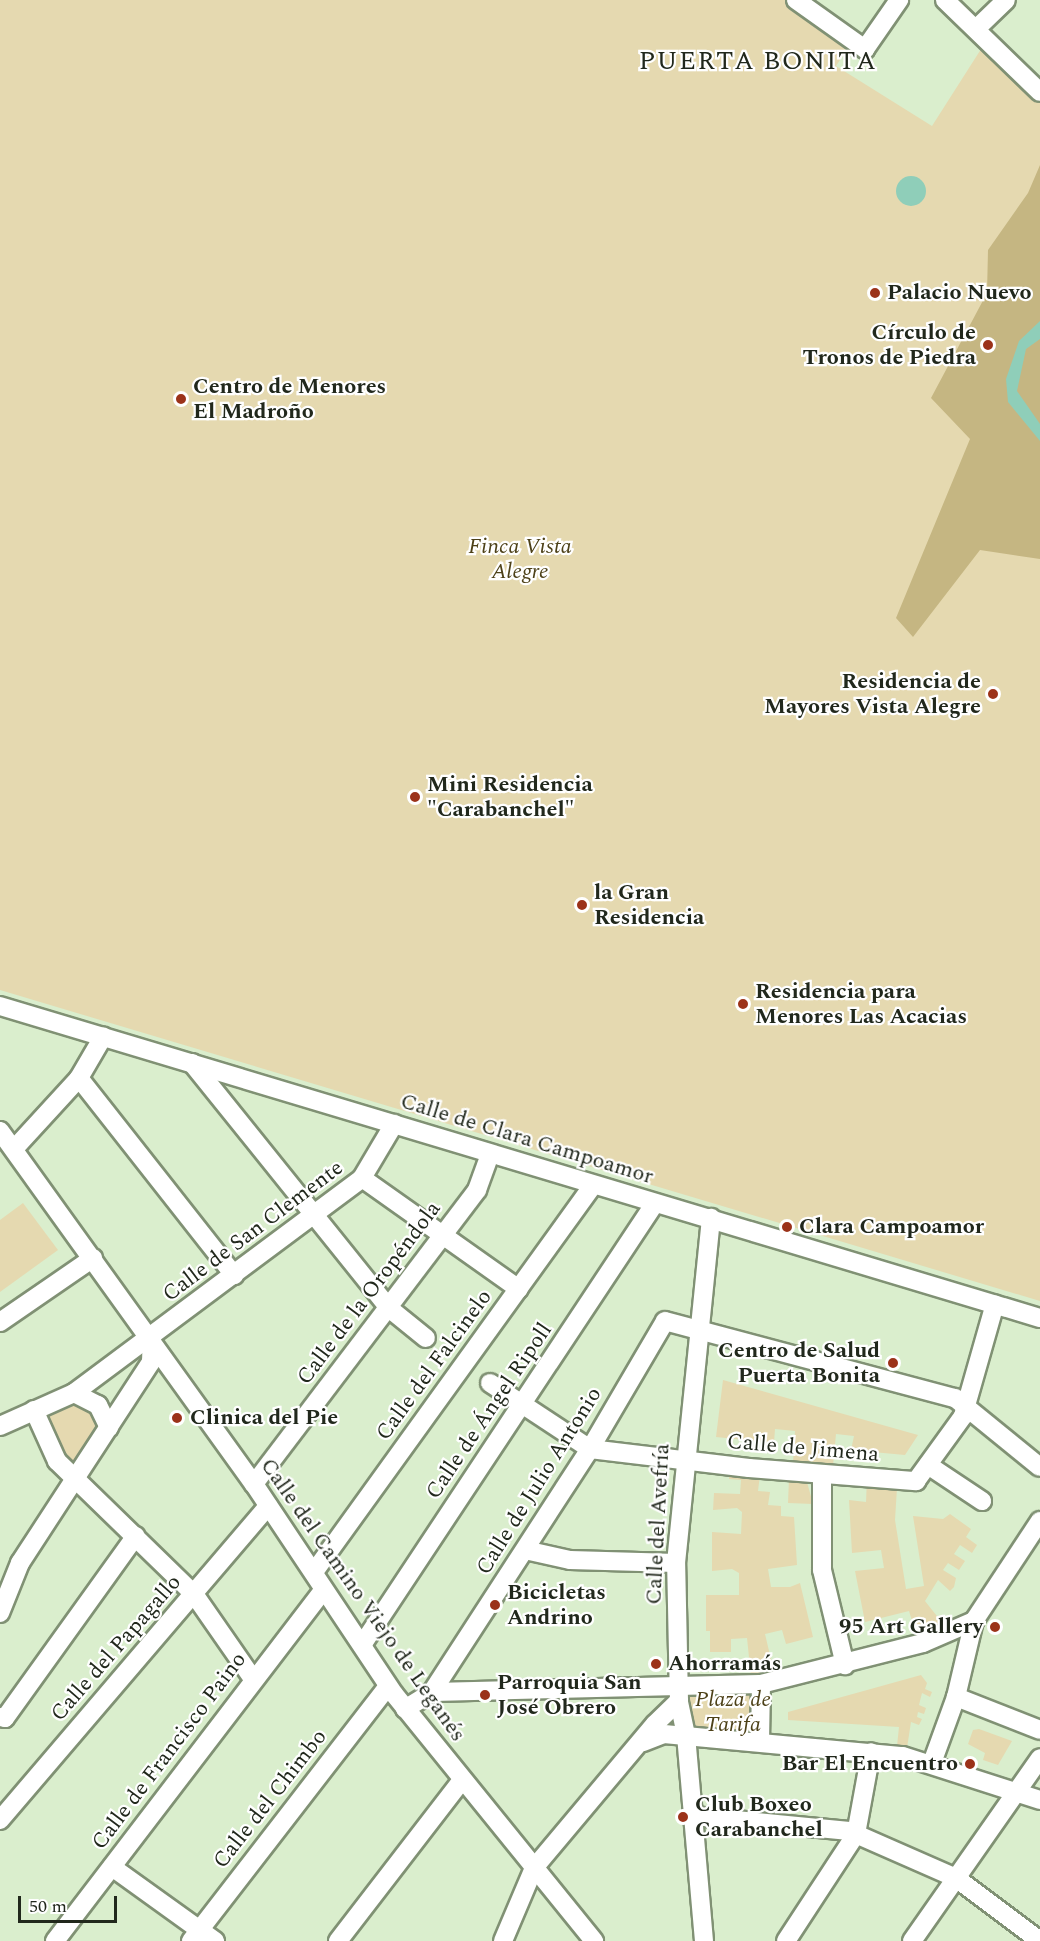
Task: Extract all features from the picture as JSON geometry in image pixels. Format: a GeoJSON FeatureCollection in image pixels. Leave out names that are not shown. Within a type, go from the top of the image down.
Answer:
{"type":"FeatureCollection","features":[{"type":"Feature","properties":{"kind":"street"},"geometry":{"type":"LineString","coordinates":[[796,0],[865,49],[899,0]]}},
{"type":"Feature","properties":{"kind":"street"},"geometry":{"type":"LineString","coordinates":[[945,0],[977,28],[1040,92]]}},
{"type":"Feature","properties":{"kind":"street"},"geometry":{"type":"LineString","coordinates":[[977,28],[1006,0]]}},
{"type":"Feature","properties":{"kind":"street","name":"Calle de Clara Campoamor"},"geometry":{"type":"LineString","coordinates":[[0,1006],[490,1155],[711,1218],[1040,1318]]}},
{"type":"Feature","properties":{"kind":"street"},"geometry":{"type":"LineString","coordinates":[[14,1149],[79,1078],[103,1037]]}},
{"type":"Feature","properties":{"kind":"street"},"geometry":{"type":"LineString","coordinates":[[192,1063],[312,1216],[390,1309],[426,1338]]}},
{"type":"Feature","properties":{"kind":"street"},"geometry":{"type":"LineString","coordinates":[[79,1078],[234,1275]]}},
{"type":"Feature","properties":{"kind":"street","name":"Calle de San Clemente"},"geometry":{"type":"LineString","coordinates":[[0,1426],[74,1394],[152,1338],[362,1178],[394,1124]]}},
{"type":"Feature","properties":{"kind":"street","name":"Calle del Camino Viejo de Leganés"},"geometry":{"type":"LineString","coordinates":[[0,1131],[152,1338],[314,1572],[323,1591],[388,1686],[461,1781],[594,1941]]}},
{"type":"Feature","properties":{"kind":"street","name":"Calle de la Oropéndola"},"geometry":{"type":"LineString","coordinates":[[254,1484],[390,1309],[442,1234],[477,1190],[490,1155]]}},
{"type":"Feature","properties":{"kind":"street"},"geometry":{"type":"LineString","coordinates":[[362,1178],[519,1289]]}},
{"type":"Feature","properties":{"kind":"street","name":"Calle del Falcinelo"},"geometry":{"type":"LineString","coordinates":[[314,1572],[593,1185]]}},
{"type":"Feature","properties":{"kind":"street","name":"Calle de Ángel Ripoll"},"geometry":{"type":"LineString","coordinates":[[362,1645],[655,1203]]}},
{"type":"Feature","properties":{"kind":"street","name":"Calle del Avefría"},"geometry":{"type":"LineString","coordinates":[[705,1941],[686,1736],[679,1694],[676,1563],[697,1328],[711,1218]]}},
{"type":"Feature","properties":{"kind":"street"},"geometry":{"type":"LineString","coordinates":[[0,1322],[93,1258]]}},
{"type":"Feature","properties":{"kind":"street"},"geometry":{"type":"LineString","coordinates":[[982,1502],[928,1465],[966,1407],[995,1304]]}},
{"type":"Feature","properties":{"kind":"street","name":"Calle de Julio Antonio"},"geometry":{"type":"LineString","coordinates":[[432,1692],[590,1449],[665,1321],[697,1328]]}},
{"type":"Feature","properties":{"kind":"street"},"geometry":{"type":"LineString","coordinates":[[697,1328],[955,1398],[1040,1467]]}},
{"type":"Feature","properties":{"kind":"street"},"geometry":{"type":"LineString","coordinates":[[0,1613],[20,1563],[152,1362],[152,1338]]}},
{"type":"Feature","properties":{"kind":"street"},"geometry":{"type":"LineString","coordinates":[[490,1383],[590,1449]]}},
{"type":"Feature","properties":{"kind":"street"},"geometry":{"type":"LineString","coordinates":[[74,1394],[98,1404],[109,1428]]}},
{"type":"Feature","properties":{"kind":"street"},"geometry":{"type":"LineString","coordinates":[[34,1410],[57,1461],[195,1594],[253,1679]]}},
{"type":"Feature","properties":{"kind":"street","name":"Calle de Jimena"},"geometry":{"type":"LineString","coordinates":[[590,1449],[685,1462],[916,1481],[928,1465]]}},
{"type":"Feature","properties":{"kind":"street"},"geometry":{"type":"LineString","coordinates":[[822,1474],[822,1570],[845,1665]]}},
{"type":"Feature","properties":{"kind":"street","name":"Calle del Papagallo"},"geometry":{"type":"LineString","coordinates":[[0,1820],[268,1506]]}},
{"type":"Feature","properties":{"kind":"street"},"geometry":{"type":"LineString","coordinates":[[932,1763],[956,1697],[974,1621],[1040,1521]]}},
{"type":"Feature","properties":{"kind":"street"},"geometry":{"type":"LineString","coordinates":[[0,1717],[5,1718],[136,1536]]}},
{"type":"Feature","properties":{"kind":"street"},"geometry":{"type":"LineString","coordinates":[[525,1550],[570,1560],[676,1563]]}},
{"type":"Feature","properties":{"kind":"street","name":"Calle de Francisco Paino"},"geometry":{"type":"LineString","coordinates":[[55,1941],[253,1679],[323,1591]]}},
{"type":"Feature","properties":{"kind":"street"},"geometry":{"type":"LineString","coordinates":[[405,1709],[432,1692],[649,1688],[679,1694],[761,1684],[845,1665],[923,1643],[974,1621]]}},
{"type":"Feature","properties":{"kind":"street"},"geometry":{"type":"LineString","coordinates":[[760,1741],[761,1684]]}},
{"type":"Feature","properties":{"kind":"street","name":"Calle del Chimbo"},"geometry":{"type":"LineString","coordinates":[[195,1935],[388,1686]]}},
{"type":"Feature","properties":{"kind":"street"},"geometry":{"type":"LineString","coordinates":[[649,1688],[660,1702],[662,1718]]}},
{"type":"Feature","properties":{"kind":"street"},"geometry":{"type":"LineString","coordinates":[[503,1941],[534,1868],[643,1742],[679,1694]]}},
{"type":"Feature","properties":{"kind":"street"},"geometry":{"type":"LineString","coordinates":[[956,1697],[1040,1730]]}},
{"type":"Feature","properties":{"kind":"street"},"geometry":{"type":"LineString","coordinates":[[643,1742],[664,1734],[871,1752],[932,1763],[1040,1800]]}},
{"type":"Feature","properties":{"kind":"street"},"geometry":{"type":"LineString","coordinates":[[786,1941],[856,1834],[871,1752]]}},
{"type":"Feature","properties":{"kind":"street"},"geometry":{"type":"LineString","coordinates":[[912,1941],[1040,1758]]}},
{"type":"Feature","properties":{"kind":"street"},"geometry":{"type":"LineString","coordinates":[[338,1941],[461,1781]]}},
{"type":"Feature","properties":{"kind":"street"},"geometry":{"type":"LineString","coordinates":[[694,1816],[856,1834],[956,1878],[1040,1941]]}},
{"type":"Feature","properties":{"kind":"street"},"geometry":{"type":"LineString","coordinates":[[112,1867],[195,1935],[215,1941]]}},
{"type":"Feature","properties":{"kind":"green space","name":"Finca Vista Alegre"},"geometry":{"type":"Polygon","coordinates":[[[0,0],[787,0],[848,48],[836,66],[932,126],[983,46],[1040,102],[1040,1301],[0,990],[0,0]]]}},
{"type":"Feature","properties":{"kind":"green space"},"geometry":{"type":"Polygon","coordinates":[[[23,1203],[58,1250],[0,1292],[0,1220],[23,1203]]]}},
{"type":"Feature","properties":{"kind":"green space"},"geometry":{"type":"Polygon","coordinates":[[[723,1380],[918,1435],[905,1455],[851,1450],[854,1436],[836,1434],[833,1466],[793,1463],[795,1431],[775,1429],[774,1443],[716,1437],[723,1380]]]}},
{"type":"Feature","properties":{"kind":"green space"},"geometry":{"type":"Polygon","coordinates":[[[74,1393],[109,1428],[76,1478],[34,1410],[74,1393]]]}},
{"type":"Feature","properties":{"kind":"green space"},"geometry":{"type":"Polygon","coordinates":[[[729,1473],[760,1475],[758,1491],[770,1492],[768,1505],[781,1506],[781,1516],[794,1517],[797,1565],[768,1569],[771,1587],[790,1587],[800,1583],[813,1637],[786,1644],[782,1630],[765,1634],[774,1672],[751,1677],[747,1638],[731,1639],[731,1652],[710,1652],[710,1631],[706,1631],[706,1595],[739,1595],[739,1573],[732,1569],[712,1571],[712,1532],[741,1534],[742,1512],[737,1508],[713,1510],[714,1493],[740,1494],[741,1480],[729,1479],[729,1473]]]}},
{"type":"Feature","properties":{"kind":"green space"},"geometry":{"type":"Polygon","coordinates":[[[789,1478],[807,1482],[813,1504],[788,1503],[789,1478]]]}},
{"type":"Feature","properties":{"kind":"green space"},"geometry":{"type":"Polygon","coordinates":[[[867,1478],[897,1488],[895,1520],[906,1589],[924,1586],[913,1516],[943,1519],[950,1514],[971,1529],[966,1537],[977,1545],[972,1553],[960,1545],[954,1554],[965,1561],[959,1570],[948,1563],[943,1570],[956,1578],[954,1587],[950,1591],[938,1580],[925,1601],[944,1625],[918,1640],[909,1611],[865,1622],[855,1571],[884,1568],[881,1550],[852,1553],[849,1500],[866,1502],[867,1478]]]}},
{"type":"Feature","properties":{"kind":"green space"},"geometry":{"type":"Polygon","coordinates":[[[921,1675],[927,1683],[925,1689],[932,1692],[930,1697],[922,1693],[919,1705],[926,1708],[924,1714],[918,1712],[917,1717],[922,1719],[919,1725],[911,1722],[907,1748],[897,1746],[899,1727],[788,1720],[788,1712],[921,1675]]]}},
{"type":"Feature","properties":{"kind":"green space","name":"Plaza de Tarifa"},"geometry":{"type":"Polygon","coordinates":[[[756,1687],[758,1737],[688,1732],[684,1701],[691,1691],[756,1687]]]}},
{"type":"Feature","properties":{"kind":"green space"},"geometry":{"type":"Polygon","coordinates":[[[979,1729],[1012,1741],[998,1765],[983,1760],[985,1753],[968,1744],[973,1730],[979,1729]]]}},
{"type":"Feature","properties":{"kind":"shaded area"},"geometry":{"type":"Polygon","coordinates":[[[1040,165],[1040,559],[980,550],[913,637],[896,618],[970,439],[931,398],[987,293],[988,250],[1028,193],[1040,165]]]}},
{"type":"Feature","properties":{"kind":"water"},"geometry":{"type":"Polygon","coordinates":[[[911,176],[922,180],[926,191],[922,202],[911,206],[900,202],[896,191],[900,180],[911,176]]]}},
{"type":"Feature","properties":{"kind":"water"},"geometry":{"type":"Polygon","coordinates":[[[1040,321],[1040,339],[1026,349],[1017,391],[1040,424],[1040,441],[1008,402],[1006,379],[1019,341],[1040,321]]]}},
{"type":"Feature","properties":{"kind":"place","name":"Palacio Nuevo"},"geometry":{"type":"Point","coordinates":[875,293]}},
{"type":"Feature","properties":{"kind":"place","name":"Círculo de Tronos de Piedra"},"geometry":{"type":"Point","coordinates":[988,345]}},
{"type":"Feature","properties":{"kind":"place","name":"Centro de Menores El Madroño"},"geometry":{"type":"Point","coordinates":[181,399]}},
{"type":"Feature","properties":{"kind":"place","name":"Residencia de Mayores Vista Alegre"},"geometry":{"type":"Point","coordinates":[993,694]}},
{"type":"Feature","properties":{"kind":"place","name":"Mini Residencia \"Carabanchel\""},"geometry":{"type":"Point","coordinates":[415,797]}},
{"type":"Feature","properties":{"kind":"place","name":"la Gran Residencia"},"geometry":{"type":"Point","coordinates":[582,905]}},
{"type":"Feature","properties":{"kind":"place","name":"Residencia para Menores Las Acacias"},"geometry":{"type":"Point","coordinates":[743,1004]}},
{"type":"Feature","properties":{"kind":"place","name":"Clara Campoamor"},"geometry":{"type":"Point","coordinates":[787,1227]}},
{"type":"Feature","properties":{"kind":"place","name":"Centro de Salud Puerta Bonita"},"geometry":{"type":"Point","coordinates":[893,1363]}},
{"type":"Feature","properties":{"kind":"place","name":"Clinica del Pie"},"geometry":{"type":"Point","coordinates":[177,1418]}},
{"type":"Feature","properties":{"kind":"place","name":"Bicicletas Andrino"},"geometry":{"type":"Point","coordinates":[495,1605]}},
{"type":"Feature","properties":{"kind":"place","name":"95 Art Gallery"},"geometry":{"type":"Point","coordinates":[995,1627]}},
{"type":"Feature","properties":{"kind":"place","name":"Ahorramás"},"geometry":{"type":"Point","coordinates":[656,1664]}},
{"type":"Feature","properties":{"kind":"place","name":"Parroquia San José Obrero"},"geometry":{"type":"Point","coordinates":[485,1695]}},
{"type":"Feature","properties":{"kind":"place","name":"Bar El Encuentro"},"geometry":{"type":"Point","coordinates":[970,1764]}},
{"type":"Feature","properties":{"kind":"place","name":"Club Boxeo Carabanchel"},"geometry":{"type":"Point","coordinates":[683,1817]}},
{"type":"Feature","properties":{"kind":"district","name":"PUERTA BONITA"},"geometry":{"type":"Point","coordinates":[758,62]}}]}
